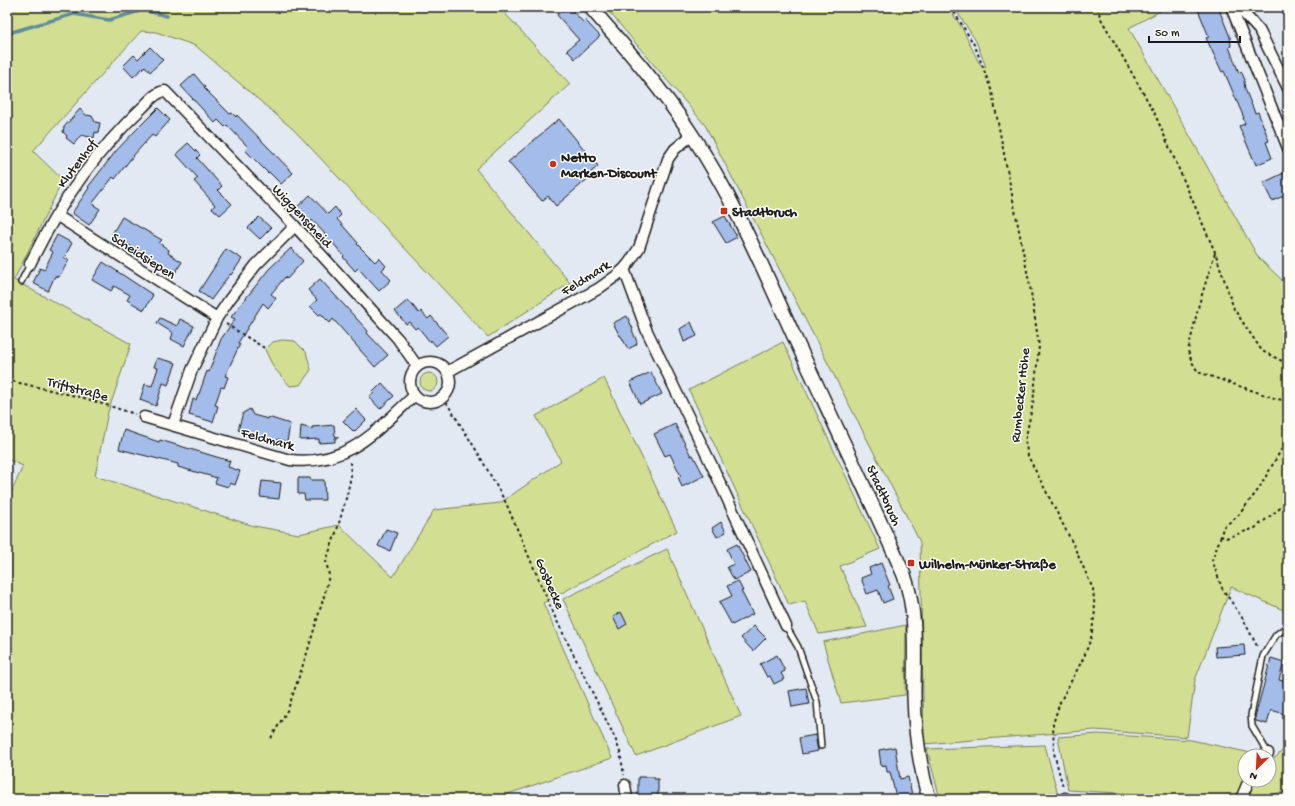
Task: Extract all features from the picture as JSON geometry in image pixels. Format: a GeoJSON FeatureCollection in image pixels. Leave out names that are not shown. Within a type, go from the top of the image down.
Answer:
{"type":"FeatureCollection","features":[{"type":"Feature","properties":{"kind":"street","name":"Stadtbruch"},"geometry":{"type":"LineString","coordinates":[[590,7],[662,92],[692,135],[715,172],[732,204],[868,497],[908,587],[912,602],[914,631],[914,698],[916,738],[922,772],[929,799]]}},
{"type":"Feature","properties":{"kind":"street"},"geometry":{"type":"LineString","coordinates":[[1231,7],[1288,148]]}},
{"type":"Feature","properties":{"kind":"street"},"geometry":{"type":"LineString","coordinates":[[1238,7],[1259,30],[1288,88]]}},
{"type":"Feature","properties":{"kind":"street","name":"Klutenhof"},"geometry":{"type":"LineString","coordinates":[[30,264],[56,215],[97,156],[133,117],[162,91]]}},
{"type":"Feature","properties":{"kind":"street","name":"Wiggenscheid"},"geometry":{"type":"LineString","coordinates":[[162,91],[168,93],[295,226],[394,335],[417,366]]}},
{"type":"Feature","properties":{"kind":"street","name":"Feldmark"},"geometry":{"type":"LineString","coordinates":[[448,372],[598,289],[624,269],[635,255],[642,241],[668,159],[675,149],[692,135]]}},
{"type":"Feature","properties":{"kind":"street","name":"Scheidsiepen"},"geometry":{"type":"LineString","coordinates":[[56,215],[217,318]]}},
{"type":"Feature","properties":{"kind":"street"},"geometry":{"type":"LineString","coordinates":[[173,425],[192,370],[217,318],[256,265],[295,226]]}},
{"type":"Feature","properties":{"kind":"street"},"geometry":{"type":"LineString","coordinates":[[624,269],[646,329],[714,470],[786,626]]}},
{"type":"Feature","properties":{"kind":"street"},"geometry":{"type":"LineString","coordinates":[[430,361],[437,363],[443,366],[448,372],[450,385],[443,397],[432,402],[426,401],[420,399],[411,390],[410,377],[413,370],[424,362],[430,361]]}},
{"type":"Feature","properties":{"kind":"street","name":"Feldmark"},"geometry":{"type":"LineString","coordinates":[[144,417],[290,460],[302,461],[327,459],[349,451],[367,439],[415,395]]}},
{"type":"Feature","properties":{"kind":"street"},"geometry":{"type":"LineString","coordinates":[[626,785],[627,799]]}},
{"type":"Feature","properties":{"kind":"street"},"geometry":{"type":"LineString","coordinates":[[1241,799],[1246,788]]}},
{"type":"Feature","properties":{"kind":"lane"},"geometry":{"type":"LineString","coordinates":[[21,282],[30,264]]}},
{"type":"Feature","properties":{"kind":"lane"},"geometry":{"type":"LineString","coordinates":[[786,626],[798,647],[817,702],[821,746]]}},
{"type":"Feature","properties":{"kind":"lane"},"geometry":{"type":"LineString","coordinates":[[1264,748],[1250,721],[1263,656],[1276,635],[1288,628]]}},
{"type":"Feature","properties":{"kind":"path","name":"Rumbecker Höhe"},"geometry":{"type":"LineString","coordinates":[[951,7],[975,46],[992,92],[1031,292],[1040,346],[1033,403],[1025,441],[1028,456],[1072,542],[1093,589],[1096,611],[1091,638],[1084,657],[1060,702],[1053,724],[1054,753],[1066,799]]}},
{"type":"Feature","properties":{"kind":"path"},"geometry":{"type":"LineString","coordinates":[[1098,7],[1100,17],[1154,112],[1215,252],[1234,309],[1262,351],[1288,364]]}},
{"type":"Feature","properties":{"kind":"path"},"geometry":{"type":"LineString","coordinates":[[1215,252],[1198,304],[1188,351],[1192,362],[1198,372],[1277,399],[1288,401]]}},
{"type":"Feature","properties":{"kind":"path"},"geometry":{"type":"LineString","coordinates":[[217,318],[266,349]]}},
{"type":"Feature","properties":{"kind":"path","name":"Triftstraße"},"geometry":{"type":"LineString","coordinates":[[7,380],[84,398],[144,417]]}},
{"type":"Feature","properties":{"kind":"path","name":"Gosbecke"},"geometry":{"type":"LineString","coordinates":[[443,397],[481,458],[506,503],[554,615],[615,738],[620,752],[626,785]]}},
{"type":"Feature","properties":{"kind":"path"},"geometry":{"type":"LineString","coordinates":[[1263,656],[1243,619],[1222,588],[1212,560],[1222,536],[1223,528],[1237,517],[1258,490],[1288,438]]}},
{"type":"Feature","properties":{"kind":"path"},"geometry":{"type":"LineString","coordinates":[[271,738],[288,709],[325,593],[329,575],[326,561],[343,511],[351,476],[349,451]]}},
{"type":"Feature","properties":{"kind":"path"},"geometry":{"type":"LineString","coordinates":[[1222,536],[1226,538],[1255,528],[1288,502]]}},
{"type":"Feature","properties":{"kind":"path"},"geometry":{"type":"LineString","coordinates":[[1264,799],[1288,798]]}},
{"type":"Feature","properties":{"kind":"green space"},"geometry":{"type":"Polygon","coordinates":[[[7,7],[499,7],[570,84],[476,169],[570,283],[488,337],[294,130],[196,46],[156,32],[141,31],[33,151],[63,180],[14,280],[131,344],[108,412],[95,476],[254,526],[299,534],[339,525],[393,577],[434,510],[500,503],[561,461],[536,416],[604,378],[677,531],[543,603],[612,758],[508,794],[506,799],[7,799],[7,502],[23,466],[7,459],[7,7]]]}},
{"type":"Feature","properties":{"kind":"green space"},"geometry":{"type":"Polygon","coordinates":[[[605,7],[948,7],[962,28],[979,63],[986,67],[976,41],[954,7],[1163,7],[1164,9],[1129,28],[1258,257],[1288,286],[1288,612],[1231,587],[1195,680],[1187,737],[1095,730],[924,744],[920,542],[705,125],[605,7]]]}},
{"type":"Feature","properties":{"kind":"green space"},"geometry":{"type":"Polygon","coordinates":[[[282,340],[295,341],[306,352],[311,370],[300,385],[290,386],[274,368],[265,350],[273,342],[282,340]]]}},
{"type":"Feature","properties":{"kind":"green space"},"geometry":{"type":"Polygon","coordinates":[[[783,342],[880,549],[840,566],[867,627],[819,634],[805,601],[789,605],[689,390],[783,342]]]}},
{"type":"Feature","properties":{"kind":"green space"},"geometry":{"type":"Polygon","coordinates":[[[429,373],[435,376],[438,382],[435,388],[429,391],[423,388],[420,382],[423,376],[429,373]]]}},
{"type":"Feature","properties":{"kind":"green space"},"geometry":{"type":"Polygon","coordinates":[[[667,549],[741,716],[636,756],[563,599],[667,549]]]}},
{"type":"Feature","properties":{"kind":"green space"},"geometry":{"type":"Polygon","coordinates":[[[906,625],[905,695],[841,703],[823,642],[906,625]]]}},
{"type":"Feature","properties":{"kind":"green space"},"geometry":{"type":"Polygon","coordinates":[[[1098,734],[1191,740],[1237,750],[1237,788],[1277,788],[1277,756],[1288,745],[1288,793],[1283,792],[1252,799],[1219,799],[1068,790],[1058,737],[1098,734]]]}},
{"type":"Feature","properties":{"kind":"green space"},"geometry":{"type":"Polygon","coordinates":[[[1045,745],[1059,799],[940,799],[927,749],[1045,745]]]}},
{"type":"Feature","properties":{"kind":"building"},"geometry":{"type":"Polygon","coordinates":[[[569,7],[583,22],[585,20],[600,36],[575,59],[567,50],[579,40],[557,15],[569,7]]]}},
{"type":"Feature","properties":{"kind":"building"},"geometry":{"type":"Polygon","coordinates":[[[1197,7],[1218,7],[1230,37],[1231,46],[1229,47],[1239,73],[1241,71],[1245,80],[1245,89],[1255,113],[1258,112],[1265,130],[1269,141],[1266,142],[1272,158],[1256,165],[1239,126],[1245,124],[1244,118],[1224,71],[1222,72],[1206,38],[1209,37],[1197,7]]]}},
{"type":"Feature","properties":{"kind":"building"},"geometry":{"type":"Polygon","coordinates":[[[150,47],[163,60],[150,72],[145,66],[133,77],[123,66],[134,55],[138,59],[150,47]]]}},
{"type":"Feature","properties":{"kind":"building"},"geometry":{"type":"Polygon","coordinates":[[[194,74],[205,87],[204,88],[230,114],[232,113],[236,117],[237,115],[293,173],[281,184],[245,150],[248,147],[227,125],[225,127],[218,120],[215,123],[181,86],[194,74]]]}},
{"type":"Feature","properties":{"kind":"building"},"geometry":{"type":"Polygon","coordinates":[[[158,108],[170,120],[155,137],[152,135],[115,179],[113,177],[92,204],[100,209],[89,225],[72,213],[89,188],[88,187],[116,151],[158,108]]]}},
{"type":"Feature","properties":{"kind":"building"},"geometry":{"type":"Polygon","coordinates":[[[80,109],[86,115],[92,116],[95,122],[100,123],[98,133],[95,132],[94,138],[81,135],[74,144],[66,138],[67,136],[63,132],[64,127],[80,109]]]}},
{"type":"Feature","properties":{"kind":"building","name":"Netto Marken-Discount"},"geometry":{"type":"Polygon","coordinates":[[[559,119],[598,166],[589,174],[590,177],[556,206],[548,196],[542,201],[508,162],[559,119]]]}},
{"type":"Feature","properties":{"kind":"building"},"geometry":{"type":"Polygon","coordinates":[[[188,143],[200,155],[197,158],[222,186],[218,190],[232,204],[220,215],[212,208],[215,205],[194,181],[198,178],[176,154],[188,143]]]}},
{"type":"Feature","properties":{"kind":"building"},"geometry":{"type":"Polygon","coordinates":[[[1288,171],[1288,194],[1272,201],[1263,183],[1288,171]]]}},
{"type":"Feature","properties":{"kind":"building"},"geometry":{"type":"Polygon","coordinates":[[[310,195],[328,214],[335,207],[341,215],[337,219],[358,243],[357,244],[375,262],[379,258],[386,266],[382,270],[391,280],[379,291],[358,268],[355,271],[332,242],[330,244],[323,236],[325,234],[312,220],[308,224],[295,209],[310,195]]]}},
{"type":"Feature","properties":{"kind":"building"},"geometry":{"type":"Polygon","coordinates":[[[725,216],[737,237],[726,243],[713,222],[725,216]]]}},
{"type":"Feature","properties":{"kind":"building"},"geometry":{"type":"Polygon","coordinates":[[[122,217],[162,240],[159,243],[169,250],[168,253],[182,262],[173,276],[159,267],[160,265],[112,234],[122,217]]]}},
{"type":"Feature","properties":{"kind":"building"},"geometry":{"type":"Polygon","coordinates":[[[259,217],[271,228],[260,239],[248,228],[259,217]]]}},
{"type":"Feature","properties":{"kind":"building"},"geometry":{"type":"Polygon","coordinates":[[[57,235],[72,243],[64,258],[69,260],[59,277],[55,276],[48,291],[33,283],[40,268],[44,270],[53,252],[49,250],[57,235]]]}},
{"type":"Feature","properties":{"kind":"building"},"geometry":{"type":"Polygon","coordinates":[[[291,248],[303,261],[287,279],[285,277],[271,294],[276,298],[268,308],[263,303],[238,343],[240,344],[225,376],[228,377],[224,388],[221,387],[215,405],[218,406],[213,422],[189,415],[193,399],[196,400],[199,394],[221,339],[235,319],[231,317],[269,269],[291,248]]]}},
{"type":"Feature","properties":{"kind":"building"},"geometry":{"type":"Polygon","coordinates":[[[226,249],[242,259],[211,300],[199,291],[226,249]]]}},
{"type":"Feature","properties":{"kind":"building"},"geometry":{"type":"Polygon","coordinates":[[[103,262],[153,295],[144,310],[127,300],[130,295],[114,286],[111,291],[92,280],[103,262]]]}},
{"type":"Feature","properties":{"kind":"building"},"geometry":{"type":"Polygon","coordinates":[[[320,279],[388,355],[375,367],[333,319],[330,323],[310,306],[317,300],[308,290],[320,279]]]}},
{"type":"Feature","properties":{"kind":"building"},"geometry":{"type":"Polygon","coordinates":[[[408,300],[419,313],[421,311],[428,319],[431,316],[448,336],[436,346],[431,340],[430,342],[418,327],[415,329],[409,322],[406,324],[395,311],[408,300]]]}},
{"type":"Feature","properties":{"kind":"building"},"geometry":{"type":"Polygon","coordinates":[[[627,316],[637,342],[636,345],[628,349],[613,323],[627,316]]]}},
{"type":"Feature","properties":{"kind":"building"},"geometry":{"type":"Polygon","coordinates":[[[160,318],[177,326],[180,319],[194,326],[184,346],[171,339],[173,333],[157,323],[160,318]]]}},
{"type":"Feature","properties":{"kind":"building"},"geometry":{"type":"Polygon","coordinates":[[[691,322],[697,336],[684,342],[680,329],[691,322]]]}},
{"type":"Feature","properties":{"kind":"building"},"geometry":{"type":"Polygon","coordinates":[[[157,358],[176,363],[168,385],[163,383],[156,406],[140,400],[145,384],[152,386],[158,368],[154,367],[157,358]]]}},
{"type":"Feature","properties":{"kind":"building"},"geometry":{"type":"Polygon","coordinates":[[[651,372],[662,394],[640,404],[630,382],[651,372]]]}},
{"type":"Feature","properties":{"kind":"building"},"geometry":{"type":"Polygon","coordinates":[[[382,383],[394,396],[380,409],[369,397],[382,383]]]}},
{"type":"Feature","properties":{"kind":"building"},"geometry":{"type":"Polygon","coordinates":[[[250,409],[253,415],[268,419],[268,417],[290,424],[287,442],[278,439],[277,442],[238,430],[243,413],[250,409]]]}},
{"type":"Feature","properties":{"kind":"building"},"geometry":{"type":"Polygon","coordinates":[[[356,409],[366,420],[354,432],[343,421],[356,409]]]}},
{"type":"Feature","properties":{"kind":"building"},"geometry":{"type":"Polygon","coordinates":[[[675,424],[691,456],[693,455],[704,476],[682,487],[678,477],[681,476],[670,454],[665,456],[654,434],[675,424]]]}},
{"type":"Feature","properties":{"kind":"building"},"geometry":{"type":"Polygon","coordinates":[[[334,425],[335,436],[338,437],[335,438],[335,442],[319,443],[319,439],[300,440],[301,426],[312,429],[312,427],[334,425]]]}},
{"type":"Feature","properties":{"kind":"building"},"geometry":{"type":"Polygon","coordinates":[[[124,430],[159,442],[160,440],[230,461],[228,467],[240,471],[235,485],[230,483],[228,487],[215,483],[217,478],[178,467],[178,464],[119,449],[124,430]]]}},
{"type":"Feature","properties":{"kind":"building"},"geometry":{"type":"Polygon","coordinates":[[[298,478],[324,480],[325,500],[305,500],[304,494],[298,494],[298,478]]]}},
{"type":"Feature","properties":{"kind":"building"},"geometry":{"type":"Polygon","coordinates":[[[262,481],[281,483],[279,499],[260,497],[262,481]]]}},
{"type":"Feature","properties":{"kind":"building"},"geometry":{"type":"Polygon","coordinates":[[[721,522],[726,532],[717,537],[712,528],[721,522]]]}},
{"type":"Feature","properties":{"kind":"building"},"geometry":{"type":"Polygon","coordinates":[[[386,529],[397,533],[390,551],[378,546],[386,529]]]}},
{"type":"Feature","properties":{"kind":"building"},"geometry":{"type":"Polygon","coordinates":[[[737,544],[751,572],[734,580],[727,567],[734,564],[727,549],[737,544]]]}},
{"type":"Feature","properties":{"kind":"building"},"geometry":{"type":"Polygon","coordinates":[[[881,563],[890,585],[888,586],[893,599],[883,603],[878,590],[867,594],[861,578],[871,574],[869,568],[881,563]]]}},
{"type":"Feature","properties":{"kind":"building"},"geometry":{"type":"Polygon","coordinates":[[[738,581],[743,591],[741,591],[753,614],[732,625],[719,602],[732,596],[727,586],[738,581]]]}},
{"type":"Feature","properties":{"kind":"building"},"geometry":{"type":"Polygon","coordinates":[[[621,612],[627,624],[619,629],[613,617],[621,612]]]}},
{"type":"Feature","properties":{"kind":"building"},"geometry":{"type":"Polygon","coordinates":[[[754,626],[766,638],[753,651],[741,638],[754,626]]]}},
{"type":"Feature","properties":{"kind":"building"},"geometry":{"type":"Polygon","coordinates":[[[1244,645],[1245,655],[1216,657],[1215,647],[1244,645]]]}},
{"type":"Feature","properties":{"kind":"building"},"geometry":{"type":"Polygon","coordinates":[[[777,655],[785,671],[781,673],[784,679],[774,684],[770,676],[767,677],[760,664],[777,655]]]}},
{"type":"Feature","properties":{"kind":"building"},"geometry":{"type":"Polygon","coordinates":[[[1271,658],[1284,662],[1279,680],[1288,682],[1288,715],[1271,710],[1267,724],[1256,721],[1255,717],[1271,658]]]}},
{"type":"Feature","properties":{"kind":"building"},"geometry":{"type":"Polygon","coordinates":[[[806,688],[809,704],[792,707],[789,691],[806,688]]]}},
{"type":"Feature","properties":{"kind":"building"},"geometry":{"type":"Polygon","coordinates":[[[815,735],[818,751],[802,754],[799,738],[815,735]]]}},
{"type":"Feature","properties":{"kind":"building"},"geometry":{"type":"Polygon","coordinates":[[[895,747],[900,779],[908,777],[913,799],[902,799],[901,796],[896,797],[890,772],[887,772],[886,765],[881,766],[879,750],[895,747]]]}},
{"type":"Feature","properties":{"kind":"building"},"geometry":{"type":"Polygon","coordinates":[[[638,777],[654,777],[654,779],[658,779],[658,798],[638,799],[638,777]]]}},
{"type":"Feature","properties":{"kind":"waterway","name":"Scheidsiepen"},"geometry":{"type":"LineString","coordinates":[[7,38],[12,32],[74,14],[86,7]]}},
{"type":"Feature","properties":{"kind":"waterway"},"geometry":{"type":"LineString","coordinates":[[74,14],[109,20],[143,10],[167,16]]}},
{"type":"Feature","properties":{"kind":"place","name":"Netto Marken-Discount"},"geometry":{"type":"Point","coordinates":[553,164]}},
{"type":"Feature","properties":{"kind":"place","name":"Stadtbruch"},"geometry":{"type":"Point","coordinates":[724,211]}},
{"type":"Feature","properties":{"kind":"place","name":"Wilhelm-Münker-Straße"},"geometry":{"type":"Point","coordinates":[911,563]}}]}
